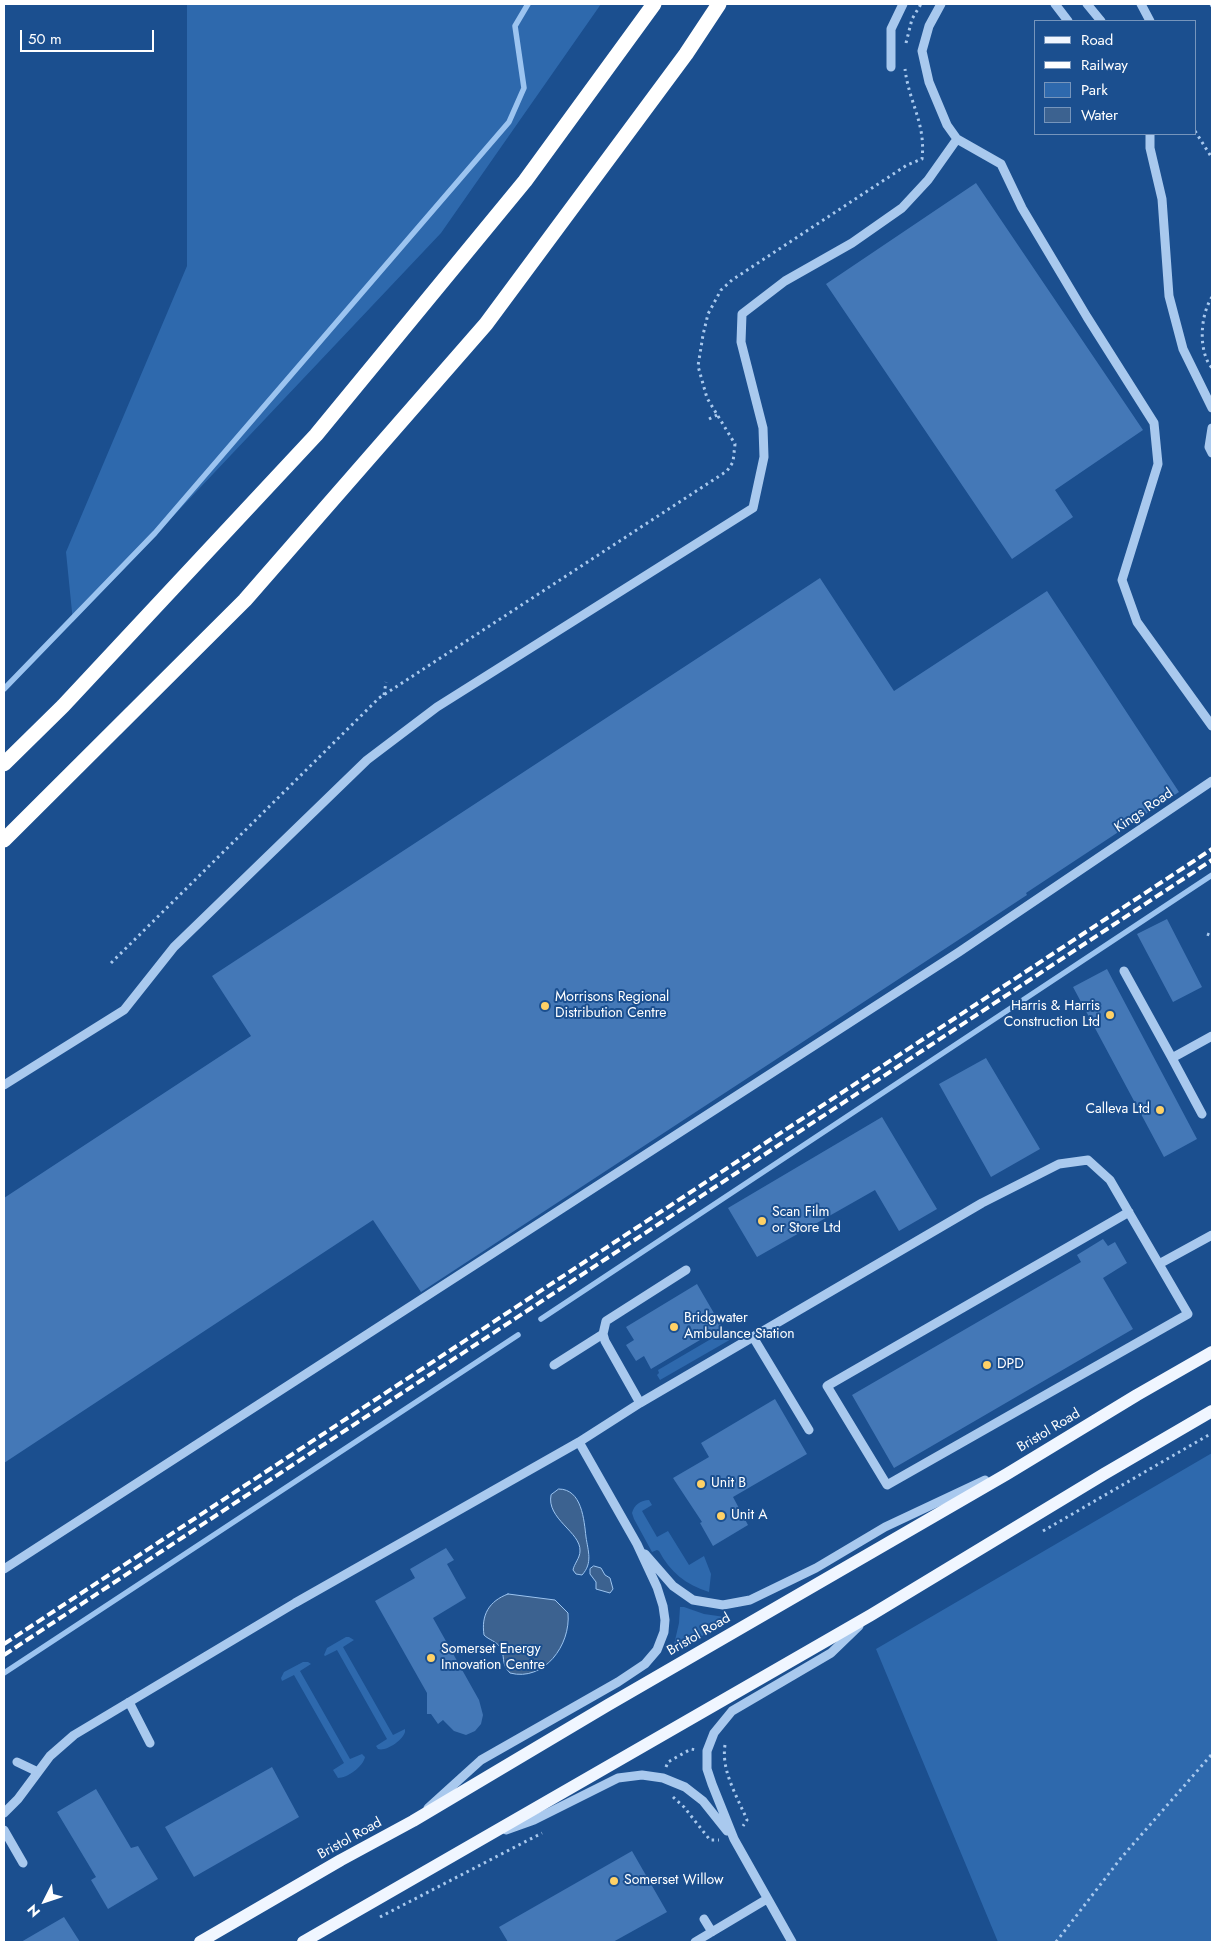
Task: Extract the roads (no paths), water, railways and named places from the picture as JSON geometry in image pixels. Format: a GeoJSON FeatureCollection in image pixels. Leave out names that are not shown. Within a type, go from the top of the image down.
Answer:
{"type":"FeatureCollection","features":[{"type":"Feature","properties":{"kind":"highway"},"geometry":{"type":"LineString","coordinates":[[4,764],[63,706],[316,435],[525,181],[654,4]]}},
{"type":"Feature","properties":{"kind":"highway"},"geometry":{"type":"LineString","coordinates":[[4,840],[245,600],[486,324],[686,54],[720,4]]}},
{"type":"Feature","properties":{"kind":"main road","name":"Bristol Road"},"geometry":{"type":"LineString","coordinates":[[200,1942],[341,1860],[413,1821],[1033,1458],[1137,1394],[1212,1352]]}},
{"type":"Feature","properties":{"kind":"main road"},"geometry":{"type":"LineString","coordinates":[[303,1942],[871,1615],[1212,1411]]}},
{"type":"Feature","properties":{"kind":"street"},"geometry":{"type":"LineString","coordinates":[[891,67],[891,29],[903,4]]}},
{"type":"Feature","properties":{"kind":"street"},"geometry":{"type":"LineString","coordinates":[[941,4],[929,26],[922,51],[929,82],[947,125],[957,139],[1001,164],[1022,208],[1087,317],[1154,423],[1158,464],[1122,580],[1137,622],[1212,726]]}},
{"type":"Feature","properties":{"kind":"street"},"geometry":{"type":"LineString","coordinates":[[1055,4],[1067,20]]}},
{"type":"Feature","properties":{"kind":"street"},"geometry":{"type":"LineString","coordinates":[[1087,4],[1100,20]]}},
{"type":"Feature","properties":{"kind":"street"},"geometry":{"type":"LineString","coordinates":[[1141,4],[1149,20]]}},
{"type":"Feature","properties":{"kind":"street"},"geometry":{"type":"LineString","coordinates":[[1150,135],[1150,148],[1162,200],[1169,296],[1183,349],[1212,408]]}},
{"type":"Feature","properties":{"kind":"street"},"geometry":{"type":"LineString","coordinates":[[4,1085],[124,1010],[174,948],[366,760],[437,707],[753,508],[764,456],[763,428],[741,342],[742,314],[785,281],[852,243],[902,208],[928,180],[957,139]]}},
{"type":"Feature","properties":{"kind":"street"},"geometry":{"type":"LineString","coordinates":[[1202,386],[1212,394]]}},
{"type":"Feature","properties":{"kind":"street"},"geometry":{"type":"LineString","coordinates":[[1212,428],[1209,447],[1212,453]]}},
{"type":"Feature","properties":{"kind":"street","name":"Kings Road"},"geometry":{"type":"LineString","coordinates":[[4,1569],[943,963],[1212,781]]}},
{"type":"Feature","properties":{"kind":"street"},"geometry":{"type":"LineString","coordinates":[[1124,971],[1202,1114]]}},
{"type":"Feature","properties":{"kind":"street"},"geometry":{"type":"LineString","coordinates":[[1172,1058],[1212,1036]]}},
{"type":"Feature","properties":{"kind":"street"},"geometry":{"type":"LineString","coordinates":[[4,1813],[18,1799],[50,1756],[74,1735],[295,1603],[579,1442],[640,1403],[982,1204],[1059,1164],[1088,1160],[1110,1180],[1160,1264],[1188,1314],[887,1485],[828,1386],[1129,1212]]}},
{"type":"Feature","properties":{"kind":"street"},"geometry":{"type":"LineString","coordinates":[[1160,1264],[1212,1235]]}},
{"type":"Feature","properties":{"kind":"street"},"geometry":{"type":"LineString","coordinates":[[640,1403],[606,1341],[604,1334],[606,1321],[686,1270]]}},
{"type":"Feature","properties":{"kind":"street"},"geometry":{"type":"LineString","coordinates":[[554,1365],[604,1334]]}},
{"type":"Feature","properties":{"kind":"street"},"geometry":{"type":"LineString","coordinates":[[753,1337],[808,1430]]}},
{"type":"Feature","properties":{"kind":"street"},"geometry":{"type":"LineString","coordinates":[[413,1821],[481,1760],[618,1682],[644,1664],[657,1650],[664,1632],[663,1606],[657,1587],[636,1544],[579,1442]]}},
{"type":"Feature","properties":{"kind":"street"},"geometry":{"type":"LineString","coordinates":[[636,1544],[673,1586],[693,1600],[723,1605],[750,1600],[816,1568],[885,1527],[1033,1458]]}},
{"type":"Feature","properties":{"kind":"street"},"geometry":{"type":"LineString","coordinates":[[792,1942],[734,1839],[707,1769],[707,1751],[714,1733],[732,1711],[831,1653],[871,1615]]}},
{"type":"Feature","properties":{"kind":"street"},"geometry":{"type":"LineString","coordinates":[[129,1702],[150,1743]]}},
{"type":"Feature","properties":{"kind":"street"},"geometry":{"type":"LineString","coordinates":[[17,1762],[38,1772]]}},
{"type":"Feature","properties":{"kind":"street"},"geometry":{"type":"LineString","coordinates":[[486,1837],[534,1820],[618,1778],[642,1775],[663,1778],[685,1787],[703,1801],[734,1839]]}},
{"type":"Feature","properties":{"kind":"street"},"geometry":{"type":"LineString","coordinates":[[4,1830],[23,1863]]}},
{"type":"Feature","properties":{"kind":"street"},"geometry":{"type":"LineString","coordinates":[[695,1942],[767,1899]]}},
{"type":"Feature","properties":{"kind":"street"},"geometry":{"type":"LineString","coordinates":[[704,1919],[712,1932]]}},
{"type":"Feature","properties":{"kind":"water"},"geometry":{"type":"Polygon","coordinates":[[[559,1489],[567,1490],[573,1494],[583,1514],[589,1561],[582,1575],[576,1574],[573,1570],[580,1554],[579,1544],[558,1518],[551,1504],[551,1495],[559,1489]]]}},
{"type":"Feature","properties":{"kind":"water"},"geometry":{"type":"Polygon","coordinates":[[[594,1566],[601,1568],[605,1575],[610,1578],[613,1589],[610,1593],[596,1589],[596,1582],[590,1574],[590,1569],[594,1566]]]}},
{"type":"Feature","properties":{"kind":"water"},"geometry":{"type":"Polygon","coordinates":[[[508,1594],[555,1600],[568,1613],[568,1625],[560,1648],[553,1658],[534,1672],[510,1673],[505,1666],[500,1647],[484,1635],[485,1615],[491,1605],[508,1594]]]}},
{"type":"Feature","properties":{"kind":"waterway"},"geometry":{"type":"LineString","coordinates":[[4,689],[155,533],[509,122],[524,88],[515,26],[528,4]]}},
{"type":"Feature","properties":{"kind":"waterway"},"geometry":{"type":"LineString","coordinates":[[541,1319],[1212,875]]}},
{"type":"Feature","properties":{"kind":"waterway"},"geometry":{"type":"LineString","coordinates":[[4,1673],[518,1335]]}},
{"type":"Feature","properties":{"kind":"railway"},"geometry":{"type":"LineString","coordinates":[[4,1644],[1212,849]]}},
{"type":"Feature","properties":{"kind":"railway"},"geometry":{"type":"LineString","coordinates":[[4,1655],[1212,860]]}},
{"type":"Feature","properties":{"kind":"place","name":"Morrisons Regional Distribution Centre"},"geometry":{"type":"Point","coordinates":[545,1006]}},
{"type":"Feature","properties":{"kind":"place","name":"Harris & Harris Construction Ltd"},"geometry":{"type":"Point","coordinates":[1110,1015]}},
{"type":"Feature","properties":{"kind":"place","name":"Calleva Ltd"},"geometry":{"type":"Point","coordinates":[1160,1110]}},
{"type":"Feature","properties":{"kind":"place","name":"Scan Film or Store Ltd"},"geometry":{"type":"Point","coordinates":[762,1221]}},
{"type":"Feature","properties":{"kind":"place","name":"Bridgwater Ambulance Station"},"geometry":{"type":"Point","coordinates":[674,1327]}},
{"type":"Feature","properties":{"kind":"place","name":"DPD"},"geometry":{"type":"Point","coordinates":[987,1365]}},
{"type":"Feature","properties":{"kind":"place","name":"Unit B"},"geometry":{"type":"Point","coordinates":[701,1484]}},
{"type":"Feature","properties":{"kind":"place","name":"Unit A"},"geometry":{"type":"Point","coordinates":[721,1516]}},
{"type":"Feature","properties":{"kind":"place","name":"Somerset Energy Innovation Centre"},"geometry":{"type":"Point","coordinates":[431,1658]}},
{"type":"Feature","properties":{"kind":"place","name":"Somerset Willow"},"geometry":{"type":"Point","coordinates":[614,1881]}}]}
